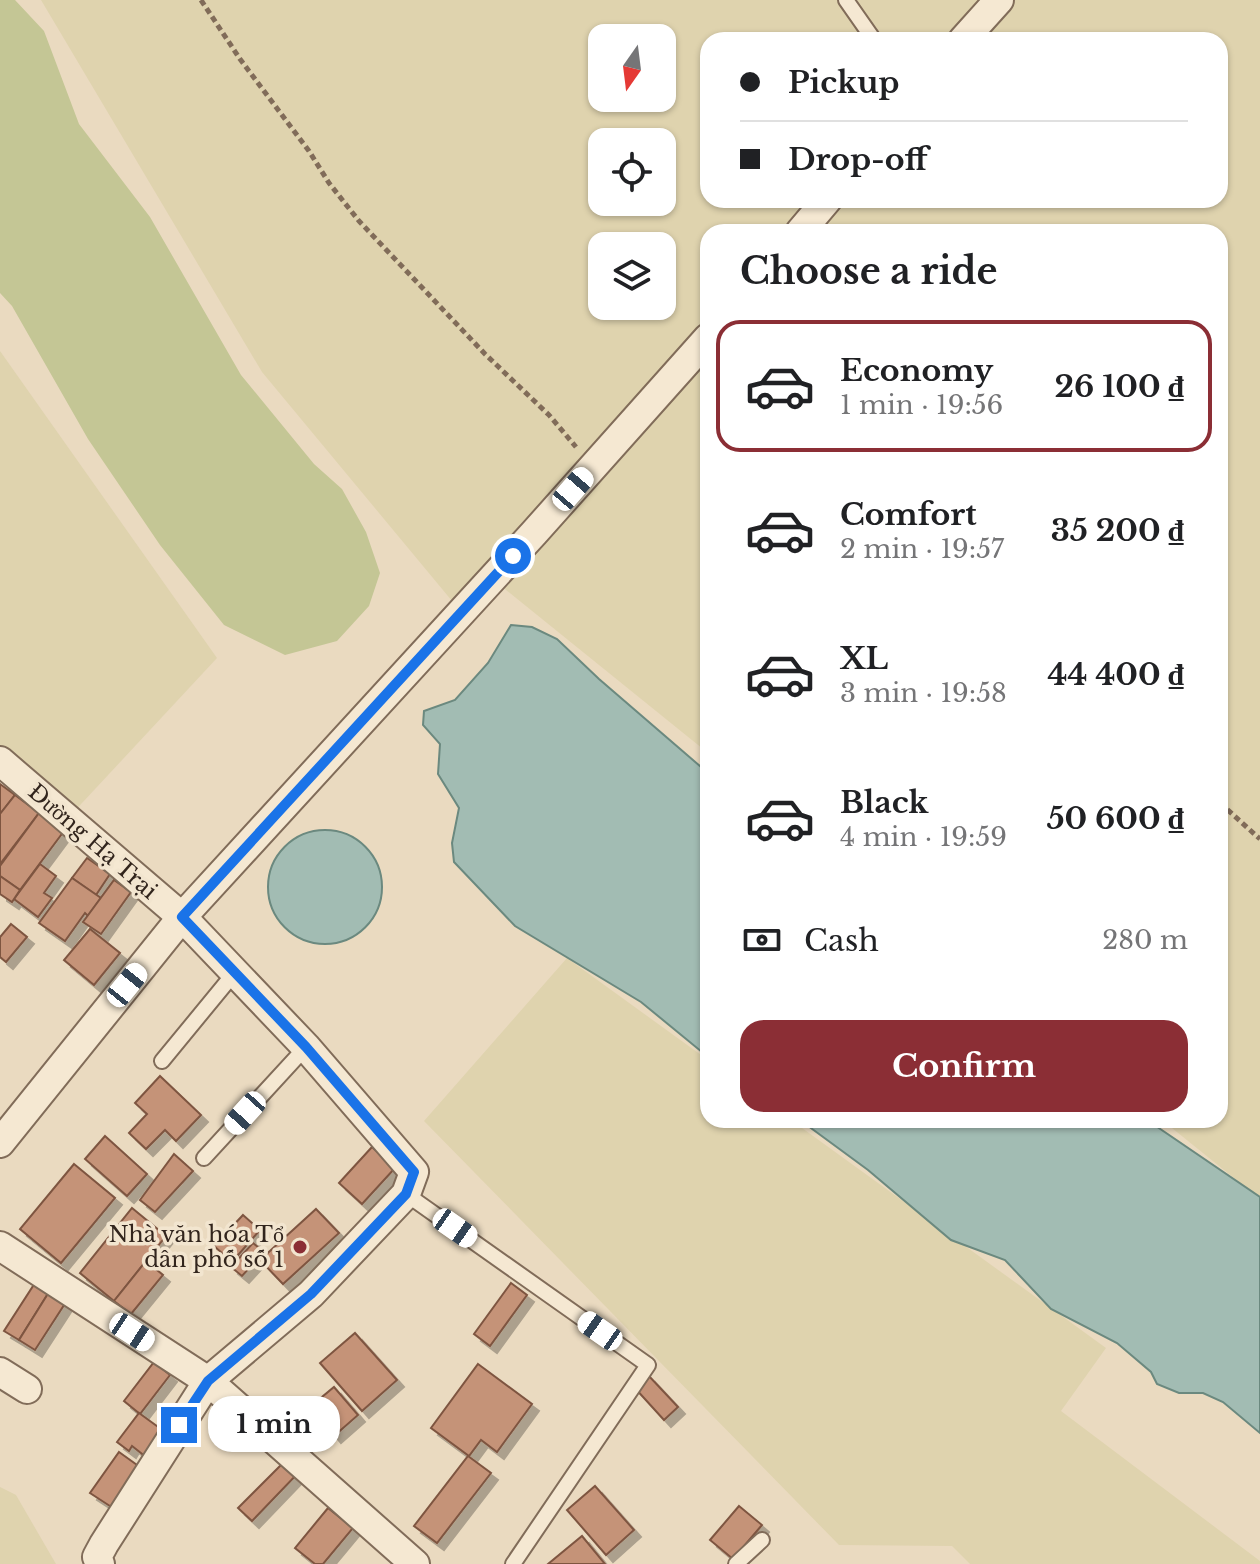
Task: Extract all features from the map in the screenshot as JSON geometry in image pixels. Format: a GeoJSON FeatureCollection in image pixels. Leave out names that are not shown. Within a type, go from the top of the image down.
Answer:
{"type":"FeatureCollection","features":[{"type":"Feature","properties":{"kind":"street"},"geometry":{"type":"LineString","coordinates":[[970,32],[999,0]]}},
{"type":"Feature","properties":{"kind":"street"},"geometry":{"type":"LineString","coordinates":[[807,224],[820,208]]}},
{"type":"Feature","properties":{"kind":"street"},"geometry":{"type":"LineString","coordinates":[[0,1143],[182,917],[700,347]]}},
{"type":"Feature","properties":{"kind":"street","name":"Đường Hạ Trại"},"geometry":{"type":"LineString","coordinates":[[0,761],[182,917],[236,971],[414,1172],[406,1194]]}},
{"type":"Feature","properties":{"kind":"street"},"geometry":{"type":"LineString","coordinates":[[100,1564],[97,1557],[104,1544],[208,1381],[311,1294],[406,1194]]}},
{"type":"Feature","properties":{"kind":"street"},"geometry":{"type":"LineString","coordinates":[[0,1246],[208,1381],[415,1564]]}},
{"type":"Feature","properties":{"kind":"street"},"geometry":{"type":"LineString","coordinates":[[0,1372],[27,1389]]}},
{"type":"Feature","properties":{"kind":"lane"},"geometry":{"type":"LineString","coordinates":[[846,0],[868,32]]}},
{"type":"Feature","properties":{"kind":"lane"},"geometry":{"type":"LineString","coordinates":[[162,1061],[236,971]]}},
{"type":"Feature","properties":{"kind":"lane"},"geometry":{"type":"LineString","coordinates":[[204,1158],[306,1047]]}},
{"type":"Feature","properties":{"kind":"lane"},"geometry":{"type":"LineString","coordinates":[[406,1194],[648,1365],[513,1564]]}},
{"type":"Feature","properties":{"kind":"lane"},"geometry":{"type":"LineString","coordinates":[[736,1564],[762,1540]]}},
{"type":"Feature","properties":{"kind":"path"},"geometry":{"type":"LineString","coordinates":[[201,0],[240,59],[359,221],[485,354],[549,415],[592,467]]}},
{"type":"Feature","properties":{"kind":"path"},"geometry":{"type":"LineString","coordinates":[[1228,810],[1260,839]]}},
{"type":"Feature","properties":{"kind":"shaded area"},"geometry":{"type":"Polygon","coordinates":[[[41,0],[1260,0],[1260,1199],[1172,1128],[1228,1128],[1228,224],[700,224],[700,747],[490,577],[462,613],[262,372],[41,0]]]}},
{"type":"Feature","properties":{"kind":"shaded area"},"geometry":{"type":"Polygon","coordinates":[[[0,351],[217,658],[69,817],[0,756],[0,351]]]}},
{"type":"Feature","properties":{"kind":"shaded area"},"geometry":{"type":"Polygon","coordinates":[[[567,958],[700,1054],[700,1128],[802,1128],[1106,1348],[1061,1411],[1260,1564],[970,1564],[952,1546],[839,1545],[424,1121],[567,958]]]}},
{"type":"Feature","properties":{"kind":"shaded area"},"geometry":{"type":"Polygon","coordinates":[[[0,1487],[16,1495],[56,1564],[0,1564],[0,1487]]]}},
{"type":"Feature","properties":{"kind":"green space"},"geometry":{"type":"Polygon","coordinates":[[[0,0],[15,0],[44,31],[79,124],[150,217],[241,375],[314,464],[342,489],[366,532],[380,573],[369,606],[337,641],[285,655],[224,625],[160,545],[88,439],[12,306],[0,293],[0,0]]]}},
{"type":"Feature","properties":{"kind":"water"},"geometry":{"type":"Polygon","coordinates":[[[511,625],[532,627],[557,639],[700,766],[700,1050],[641,1002],[515,926],[454,862],[452,843],[459,808],[438,774],[440,744],[423,725],[424,711],[455,700],[488,663],[511,625]]]}},
{"type":"Feature","properties":{"kind":"water"},"geometry":{"type":"Polygon","coordinates":[[[325,830],[347,835],[365,847],[377,865],[382,887],[377,909],[365,927],[347,939],[325,944],[303,939],[285,927],[273,909],[268,887],[273,865],[285,847],[303,835],[325,830]]]}},
{"type":"Feature","properties":{"kind":"water"},"geometry":{"type":"Polygon","coordinates":[[[811,1128],[1159,1128],[1260,1197],[1260,1433],[1223,1402],[1203,1393],[1179,1393],[1157,1384],[1151,1372],[1117,1343],[1051,1309],[1005,1260],[951,1240],[868,1170],[811,1128]]]}},
{"type":"Feature","properties":{"kind":"building"},"geometry":{"type":"Polygon","coordinates":[[[0,784],[15,795],[0,814],[0,784]]]}},
{"type":"Feature","properties":{"kind":"building"},"geometry":{"type":"Polygon","coordinates":[[[15,795],[39,813],[0,864],[0,814],[15,795]]]}},
{"type":"Feature","properties":{"kind":"building"},"geometry":{"type":"Polygon","coordinates":[[[39,813],[64,831],[20,890],[0,876],[0,866],[39,813]]]}},
{"type":"Feature","properties":{"kind":"building"},"geometry":{"type":"Polygon","coordinates":[[[87,858],[110,874],[96,895],[72,878],[87,858]]]}},
{"type":"Feature","properties":{"kind":"building"},"geometry":{"type":"Polygon","coordinates":[[[40,864],[56,876],[44,893],[52,898],[38,917],[14,899],[40,864]]]}},
{"type":"Feature","properties":{"kind":"building"},"geometry":{"type":"Polygon","coordinates":[[[0,876],[20,890],[12,902],[0,894],[0,876]]]}},
{"type":"Feature","properties":{"kind":"building"},"geometry":{"type":"Polygon","coordinates":[[[72,878],[101,898],[88,916],[85,913],[65,941],[39,923],[72,878]]]}},
{"type":"Feature","properties":{"kind":"building"},"geometry":{"type":"Polygon","coordinates":[[[114,880],[131,892],[101,934],[83,922],[114,880]]]}},
{"type":"Feature","properties":{"kind":"building"},"geometry":{"type":"Polygon","coordinates":[[[11,924],[27,937],[6,962],[0,957],[0,937],[11,924]]]}},
{"type":"Feature","properties":{"kind":"building"},"geometry":{"type":"Polygon","coordinates":[[[90,929],[120,953],[94,985],[64,960],[90,929]]]}},
{"type":"Feature","properties":{"kind":"building"},"geometry":{"type":"Polygon","coordinates":[[[160,1076],[201,1115],[176,1141],[165,1130],[146,1149],[129,1133],[147,1114],[135,1103],[160,1076]]]}},
{"type":"Feature","properties":{"kind":"building"},"geometry":{"type":"Polygon","coordinates":[[[105,1136],[147,1174],[127,1196],[85,1159],[105,1136]]]}},
{"type":"Feature","properties":{"kind":"building"},"geometry":{"type":"Polygon","coordinates":[[[372,1147],[395,1168],[362,1204],[339,1183],[372,1147]]]}},
{"type":"Feature","properties":{"kind":"building"},"geometry":{"type":"Polygon","coordinates":[[[174,1154],[193,1171],[155,1212],[140,1200],[174,1154]]]}},
{"type":"Feature","properties":{"kind":"building"},"geometry":{"type":"Polygon","coordinates":[[[74,1164],[115,1198],[61,1263],[20,1229],[74,1164]]]}},
{"type":"Feature","properties":{"kind":"building"},"geometry":{"type":"Polygon","coordinates":[[[132,1208],[166,1236],[114,1301],[80,1273],[132,1208]]]}},
{"type":"Feature","properties":{"kind":"building","name":"Nhà văn hóa Tổ dân phố số 1"},"geometry":{"type":"Polygon","coordinates":[[[316,1209],[339,1233],[283,1284],[260,1260],[316,1209]]]}},
{"type":"Feature","properties":{"kind":"building"},"geometry":{"type":"Polygon","coordinates":[[[243,1215],[260,1230],[232,1262],[214,1246],[243,1215]]]}},
{"type":"Feature","properties":{"kind":"building"},"geometry":{"type":"Polygon","coordinates":[[[253,1243],[264,1252],[242,1276],[231,1267],[253,1243]]]}},
{"type":"Feature","properties":{"kind":"building"},"geometry":{"type":"Polygon","coordinates":[[[146,1261],[163,1275],[131,1314],[114,1301],[146,1261]]]}},
{"type":"Feature","properties":{"kind":"building"},"geometry":{"type":"Polygon","coordinates":[[[35,1283],[49,1292],[19,1340],[4,1331],[35,1283]]]}},
{"type":"Feature","properties":{"kind":"building"},"geometry":{"type":"Polygon","coordinates":[[[511,1283],[527,1295],[490,1346],[474,1334],[511,1283]]]}},
{"type":"Feature","properties":{"kind":"building"},"geometry":{"type":"Polygon","coordinates":[[[49,1292],[66,1302],[35,1350],[19,1340],[49,1292]]]}},
{"type":"Feature","properties":{"kind":"building"},"geometry":{"type":"Polygon","coordinates":[[[355,1333],[397,1380],[362,1411],[320,1363],[355,1333]]]}},
{"type":"Feature","properties":{"kind":"building"},"geometry":{"type":"Polygon","coordinates":[[[154,1362],[170,1375],[140,1414],[124,1401],[154,1362]]]}},
{"type":"Feature","properties":{"kind":"building"},"geometry":{"type":"Polygon","coordinates":[[[478,1364],[532,1404],[497,1452],[481,1440],[469,1456],[431,1428],[478,1364]]]}},
{"type":"Feature","properties":{"kind":"building"},"geometry":{"type":"Polygon","coordinates":[[[648,1375],[678,1407],[664,1420],[634,1387],[648,1375]]]}},
{"type":"Feature","properties":{"kind":"building"},"geometry":{"type":"Polygon","coordinates":[[[334,1387],[358,1415],[334,1436],[310,1407],[334,1387]]]}},
{"type":"Feature","properties":{"kind":"building"},"geometry":{"type":"Polygon","coordinates":[[[139,1413],[165,1432],[146,1457],[132,1446],[129,1451],[117,1442],[139,1413]]]}},
{"type":"Feature","properties":{"kind":"building"},"geometry":{"type":"Polygon","coordinates":[[[119,1452],[144,1470],[116,1510],[90,1493],[119,1452]]]}},
{"type":"Feature","properties":{"kind":"building"},"geometry":{"type":"Polygon","coordinates":[[[468,1456],[491,1473],[437,1543],[414,1526],[468,1456]]]}},
{"type":"Feature","properties":{"kind":"building"},"geometry":{"type":"Polygon","coordinates":[[[288,1458],[301,1470],[252,1521],[238,1508],[288,1458]]]}},
{"type":"Feature","properties":{"kind":"building"},"geometry":{"type":"Polygon","coordinates":[[[595,1486],[634,1530],[606,1555],[567,1510],[595,1486]]]}},
{"type":"Feature","properties":{"kind":"building"},"geometry":{"type":"Polygon","coordinates":[[[739,1506],[762,1525],[733,1559],[710,1540],[739,1506]]]}},
{"type":"Feature","properties":{"kind":"building"},"geometry":{"type":"Polygon","coordinates":[[[328,1508],[353,1528],[323,1564],[315,1564],[295,1548],[328,1508]]]}},
{"type":"Feature","properties":{"kind":"building"},"geometry":{"type":"Polygon","coordinates":[[[582,1536],[605,1564],[548,1564],[582,1536]]]}},
{"type":"Feature","properties":{"kind":"place","name":"Nhà văn hóa Tổ dân phố số 1"},"geometry":{"type":"Point","coordinates":[300,1247]}},
{"type":"Feature","properties":{"kind":"route"},"geometry":{"type":"LineString","coordinates":[[179,1425],[208,1381],[311,1294],[406,1194],[414,1172],[306,1047],[182,917],[513,556]]}}]}
